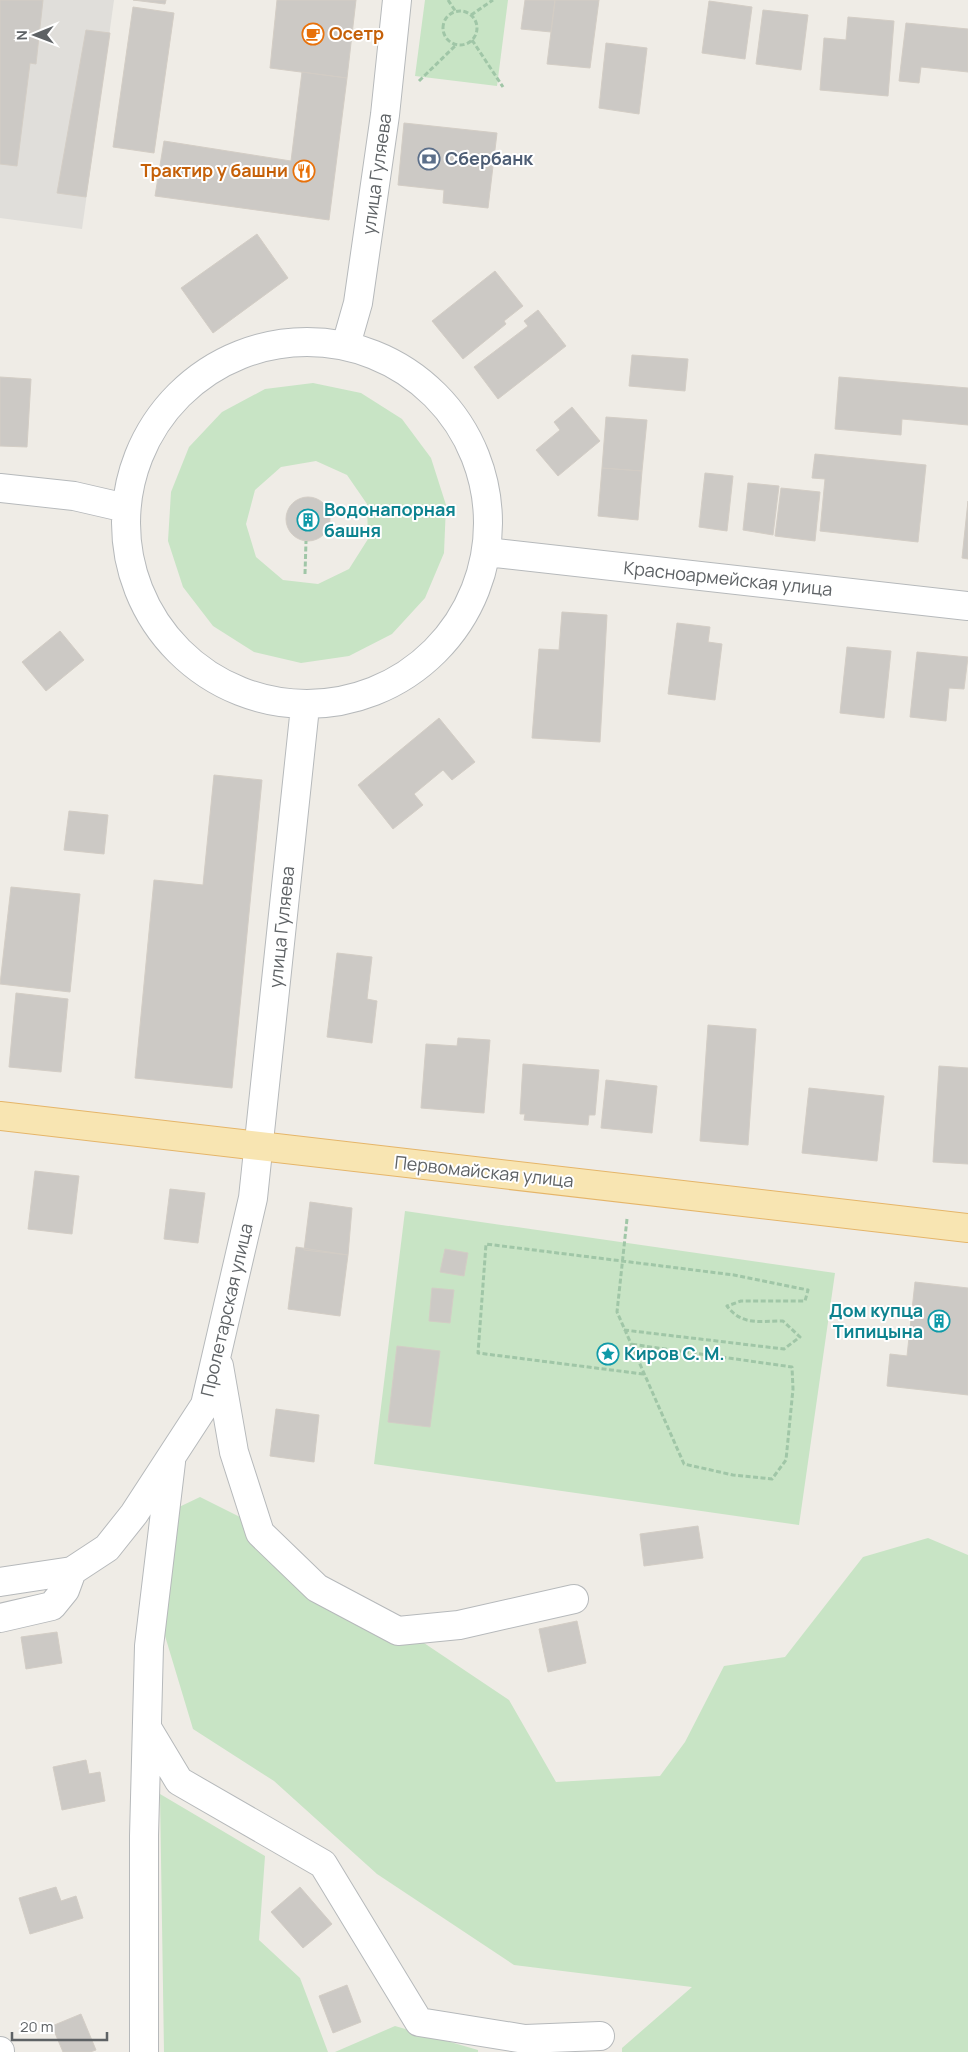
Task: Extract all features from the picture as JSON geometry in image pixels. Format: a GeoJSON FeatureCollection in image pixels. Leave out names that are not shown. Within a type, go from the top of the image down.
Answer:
{"type":"FeatureCollection","features":[{"type":"Feature","properties":{"kind":"main road","name":"Первомайская улица"},"geometry":{"type":"LineString","coordinates":[[0,1116],[968,1228]]}},
{"type":"Feature","properties":{"kind":"street","name":"улица Гуляева"},"geometry":{"type":"LineString","coordinates":[[346,345],[358,303],[385,115],[397,0]]}},
{"type":"Feature","properties":{"kind":"street"},"geometry":{"type":"LineString","coordinates":[[323,341],[346,345],[365,350],[407,370],[442,400],[468,437],[485,481],[490,527],[488,552],[482,574],[459,624],[421,666],[373,694],[305,707],[267,701],[212,679],[168,640],[137,589],[125,532],[130,482],[148,433],[181,392],[223,361],[271,344],[323,341]]}},
{"type":"Feature","properties":{"kind":"street"},"geometry":{"type":"LineString","coordinates":[[0,488],[74,496],[126,508]]}},
{"type":"Feature","properties":{"kind":"street","name":"Красноармейская улица"},"geometry":{"type":"LineString","coordinates":[[488,552],[968,606]]}},
{"type":"Feature","properties":{"kind":"street","name":"улица Гуляева"},"geometry":{"type":"LineString","coordinates":[[259,1147],[305,707]]}},
{"type":"Feature","properties":{"kind":"street","name":"Пролетарская улица"},"geometry":{"type":"LineString","coordinates":[[72,1571],[107,1548],[134,1514],[205,1405],[253,1198],[259,1147]]}},
{"type":"Feature","properties":{"kind":"street"},"geometry":{"type":"LineString","coordinates":[[217,1352],[234,1452],[260,1533],[317,1588],[398,1631],[459,1625],[574,1598]]}},
{"type":"Feature","properties":{"kind":"street"},"geometry":{"type":"LineString","coordinates":[[144,2052],[144,1836],[149,1731],[149,1646],[172,1455]]}},
{"type":"Feature","properties":{"kind":"street"},"geometry":{"type":"LineString","coordinates":[[0,1582],[72,1571],[66,1590],[52,1606],[0,1618]]}},
{"type":"Feature","properties":{"kind":"street"},"geometry":{"type":"LineString","coordinates":[[149,1731],[179,1781],[323,1864],[419,2022],[525,2039],[600,2036]]}},
{"type":"Feature","properties":{"kind":"path"},"geometry":{"type":"LineString","coordinates":[[448,0],[456,12]]}},
{"type":"Feature","properties":{"kind":"path"},"geometry":{"type":"LineString","coordinates":[[471,15],[493,0]]}},
{"type":"Feature","properties":{"kind":"path"},"geometry":{"type":"LineString","coordinates":[[461,11],[471,15],[476,31],[472,40],[467,44],[456,44],[447,39],[443,28],[446,18],[461,11]]}},
{"type":"Feature","properties":{"kind":"path"},"geometry":{"type":"LineString","coordinates":[[472,40],[503,87]]}},
{"type":"Feature","properties":{"kind":"path"},"geometry":{"type":"LineString","coordinates":[[305,574],[306,541]]}},
{"type":"Feature","properties":{"kind":"path"},"geometry":{"type":"LineString","coordinates":[[630,1344],[792,1367],[793,1389],[786,1460],[772,1479],[733,1475],[684,1464],[643,1374],[630,1344],[624,1330],[617,1312],[631,1189]]}},
{"type":"Feature","properties":{"kind":"path"},"geometry":{"type":"LineString","coordinates":[[624,1330],[784,1349],[800,1337],[783,1321],[749,1322],[734,1315],[727,1306],[741,1300],[805,1301],[808,1290],[734,1275],[486,1244],[478,1353],[643,1374]]}},
{"type":"Feature","properties":{"kind":"shaded area"},"geometry":{"type":"Polygon","coordinates":[[[0,0],[114,0],[82,229],[0,218],[0,0]]]}},
{"type":"Feature","properties":{"kind":"green space"},"geometry":{"type":"Polygon","coordinates":[[[425,0],[508,0],[497,86],[415,76],[425,0]]]}},
{"type":"Feature","properties":{"kind":"green space"},"geometry":{"type":"Polygon","coordinates":[[[313,383],[361,393],[402,419],[431,458],[446,505],[444,553],[425,598],[392,634],[349,656],[301,663],[254,652],[213,626],[183,587],[168,541],[171,492],[189,447],[222,412],[265,389],[313,383]],[[316,461],[281,467],[255,490],[246,524],[256,557],[283,580],[318,584],[349,569],[368,539],[367,504],[347,475],[316,461]]]}},
{"type":"Feature","properties":{"kind":"green space"},"geometry":{"type":"Polygon","coordinates":[[[405,1211],[835,1273],[799,1525],[374,1464],[405,1211]]]}},
{"type":"Feature","properties":{"kind":"green space"},"geometry":{"type":"Polygon","coordinates":[[[200,1497],[248,1521],[329,1600],[421,1641],[509,1700],[556,1782],[660,1776],[685,1742],[724,1666],[785,1657],[863,1557],[928,1538],[968,1555],[968,2052],[622,2052],[622,2048],[692,1987],[514,1965],[377,1874],[274,1781],[193,1729],[156,1606],[177,1508],[200,1497]]]}},
{"type":"Feature","properties":{"kind":"green space"},"geometry":{"type":"Polygon","coordinates":[[[160,1794],[265,1856],[259,1940],[300,1978],[328,2052],[164,2052],[160,1794]]]}},
{"type":"Feature","properties":{"kind":"green space"},"geometry":{"type":"Polygon","coordinates":[[[395,2026],[478,2050],[478,2052],[335,2052],[395,2026]]]}},
{"type":"Feature","properties":{"kind":"building"},"geometry":{"type":"Polygon","coordinates":[[[0,0],[43,0],[36,64],[30,63],[17,166],[0,164],[0,0]]]}},
{"type":"Feature","properties":{"kind":"building"},"geometry":{"type":"Polygon","coordinates":[[[133,0],[166,0],[165,4],[133,0]]]}},
{"type":"Feature","properties":{"kind":"building","name":"Осетр"},"geometry":{"type":"Polygon","coordinates":[[[277,0],[356,0],[347,78],[270,68],[277,0]]]}},
{"type":"Feature","properties":{"kind":"building"},"geometry":{"type":"Polygon","coordinates":[[[525,0],[555,0],[551,32],[521,29],[525,0]]]}},
{"type":"Feature","properties":{"kind":"building"},"geometry":{"type":"Polygon","coordinates":[[[555,0],[599,0],[590,68],[547,64],[555,0]]]}},
{"type":"Feature","properties":{"kind":"building"},"geometry":{"type":"Polygon","coordinates":[[[709,1],[752,7],[745,59],[702,53],[709,1]]]}},
{"type":"Feature","properties":{"kind":"building"},"geometry":{"type":"Polygon","coordinates":[[[133,7],[174,13],[154,153],[113,147],[133,7]]]}},
{"type":"Feature","properties":{"kind":"building"},"geometry":{"type":"Polygon","coordinates":[[[763,10],[808,15],[801,70],[756,64],[763,10]]]}},
{"type":"Feature","properties":{"kind":"building"},"geometry":{"type":"Polygon","coordinates":[[[848,17],[894,21],[888,96],[820,90],[824,38],[846,40],[848,17]]]}},
{"type":"Feature","properties":{"kind":"building"},"geometry":{"type":"Polygon","coordinates":[[[906,23],[968,29],[968,72],[921,67],[919,83],[899,81],[906,23]]]}},
{"type":"Feature","properties":{"kind":"building"},"geometry":{"type":"Polygon","coordinates":[[[86,30],[110,33],[86,197],[57,193],[86,30]]]}},
{"type":"Feature","properties":{"kind":"building"},"geometry":{"type":"Polygon","coordinates":[[[606,43],[647,48],[639,114],[599,108],[606,43]]]}},
{"type":"Feature","properties":{"kind":"building"},"geometry":{"type":"Polygon","coordinates":[[[302,72],[347,78],[329,220],[155,196],[164,141],[291,161],[302,72]]]}},
{"type":"Feature","properties":{"kind":"building"},"geometry":{"type":"Polygon","coordinates":[[[404,123],[497,133],[488,208],[443,203],[444,190],[398,185],[404,123]]]}},
{"type":"Feature","properties":{"kind":"building"},"geometry":{"type":"Polygon","coordinates":[[[257,234],[288,278],[213,333],[181,288],[257,234]]]}},
{"type":"Feature","properties":{"kind":"building"},"geometry":{"type":"Polygon","coordinates":[[[495,271],[523,306],[504,321],[506,324],[463,359],[432,321],[495,271]]]}},
{"type":"Feature","properties":{"kind":"building"},"geometry":{"type":"Polygon","coordinates":[[[538,310],[566,346],[498,399],[474,367],[528,326],[524,321],[538,310]]]}},
{"type":"Feature","properties":{"kind":"building"},"geometry":{"type":"Polygon","coordinates":[[[632,355],[688,359],[685,391],[629,386],[632,355]]]}},
{"type":"Feature","properties":{"kind":"building"},"geometry":{"type":"Polygon","coordinates":[[[0,377],[31,379],[27,447],[0,446],[0,377]]]}},
{"type":"Feature","properties":{"kind":"building"},"geometry":{"type":"Polygon","coordinates":[[[839,377],[968,388],[968,425],[902,419],[901,435],[835,429],[839,377]]]}},
{"type":"Feature","properties":{"kind":"building"},"geometry":{"type":"Polygon","coordinates":[[[572,407],[600,441],[558,476],[536,450],[560,430],[554,422],[572,407]]]}},
{"type":"Feature","properties":{"kind":"building"},"geometry":{"type":"Polygon","coordinates":[[[606,417],[647,420],[642,471],[602,468],[606,417]]]}},
{"type":"Feature","properties":{"kind":"building"},"geometry":{"type":"Polygon","coordinates":[[[815,454],[926,465],[918,542],[820,531],[825,479],[812,478],[815,454]]]}},
{"type":"Feature","properties":{"kind":"building"},"geometry":{"type":"Polygon","coordinates":[[[602,468],[642,471],[638,520],[598,516],[602,468]]]}},
{"type":"Feature","properties":{"kind":"building"},"geometry":{"type":"Polygon","coordinates":[[[705,473],[733,476],[727,531],[699,527],[705,473]]]}},
{"type":"Feature","properties":{"kind":"building"},"geometry":{"type":"Polygon","coordinates":[[[748,483],[779,486],[773,535],[743,530],[748,483]]]}},
{"type":"Feature","properties":{"kind":"building"},"geometry":{"type":"Polygon","coordinates":[[[781,488],[820,492],[815,541],[775,536],[781,488]]]}},
{"type":"Feature","properties":{"kind":"building","name":"Водонапорная башня"},"geometry":{"type":"Polygon","coordinates":[[[312,497],[324,503],[329,510],[329,528],[324,535],[317,540],[304,541],[296,538],[289,531],[286,515],[289,507],[296,500],[312,497]]]}},
{"type":"Feature","properties":{"kind":"building"},"geometry":{"type":"Polygon","coordinates":[[[968,501],[968,559],[962,558],[968,501]]]}},
{"type":"Feature","properties":{"kind":"building"},"geometry":{"type":"Polygon","coordinates":[[[562,612],[607,615],[600,742],[532,738],[539,649],[559,650],[562,612]]]}},
{"type":"Feature","properties":{"kind":"building"},"geometry":{"type":"Polygon","coordinates":[[[677,623],[710,627],[708,642],[722,644],[715,700],[668,694],[677,623]]]}},
{"type":"Feature","properties":{"kind":"building"},"geometry":{"type":"Polygon","coordinates":[[[60,631],[84,660],[46,691],[22,662],[60,631]]]}},
{"type":"Feature","properties":{"kind":"building"},"geometry":{"type":"Polygon","coordinates":[[[847,647],[891,651],[884,718],[840,713],[847,647]]]}},
{"type":"Feature","properties":{"kind":"building"},"geometry":{"type":"Polygon","coordinates":[[[917,652],[968,657],[964,689],[949,688],[946,721],[910,717],[917,652]]]}},
{"type":"Feature","properties":{"kind":"building"},"geometry":{"type":"Polygon","coordinates":[[[439,718],[475,762],[452,780],[443,770],[414,794],[423,805],[393,829],[358,785],[439,718]]]}},
{"type":"Feature","properties":{"kind":"building"},"geometry":{"type":"Polygon","coordinates":[[[214,775],[262,780],[232,1088],[135,1078],[154,880],[203,885],[214,775]]]}},
{"type":"Feature","properties":{"kind":"building"},"geometry":{"type":"Polygon","coordinates":[[[69,811],[108,815],[104,854],[64,850],[69,811]]]}},
{"type":"Feature","properties":{"kind":"building"},"geometry":{"type":"Polygon","coordinates":[[[11,887],[80,894],[70,992],[0,984],[11,887]]]}},
{"type":"Feature","properties":{"kind":"building"},"geometry":{"type":"Polygon","coordinates":[[[337,953],[372,957],[367,999],[377,1001],[372,1043],[327,1037],[337,953]]]}},
{"type":"Feature","properties":{"kind":"building"},"geometry":{"type":"Polygon","coordinates":[[[16,993],[68,999],[61,1072],[9,1067],[16,993]]]}},
{"type":"Feature","properties":{"kind":"building"},"geometry":{"type":"Polygon","coordinates":[[[708,1025],[756,1029],[748,1145],[700,1141],[708,1025]]]}},
{"type":"Feature","properties":{"kind":"building"},"geometry":{"type":"Polygon","coordinates":[[[458,1038],[490,1040],[484,1113],[421,1108],[426,1044],[457,1046],[458,1038]]]}},
{"type":"Feature","properties":{"kind":"building"},"geometry":{"type":"Polygon","coordinates":[[[523,1064],[599,1070],[595,1115],[589,1115],[588,1125],[524,1120],[525,1114],[520,1114],[523,1064]]]}},
{"type":"Feature","properties":{"kind":"building"},"geometry":{"type":"Polygon","coordinates":[[[939,1066],[968,1068],[968,1164],[933,1162],[939,1066]]]}},
{"type":"Feature","properties":{"kind":"building"},"geometry":{"type":"Polygon","coordinates":[[[606,1080],[657,1086],[652,1133],[601,1128],[606,1080]]]}},
{"type":"Feature","properties":{"kind":"building"},"geometry":{"type":"Polygon","coordinates":[[[809,1088],[884,1096],[877,1161],[802,1153],[809,1088]]]}},
{"type":"Feature","properties":{"kind":"building"},"geometry":{"type":"Polygon","coordinates":[[[35,1171],[79,1176],[72,1234],[28,1229],[35,1171]]]}},
{"type":"Feature","properties":{"kind":"building"},"geometry":{"type":"Polygon","coordinates":[[[170,1189],[205,1193],[198,1243],[164,1239],[170,1189]]]}},
{"type":"Feature","properties":{"kind":"building"},"geometry":{"type":"Polygon","coordinates":[[[310,1202],[352,1208],[348,1255],[304,1250],[310,1202]]]}},
{"type":"Feature","properties":{"kind":"building"},"geometry":{"type":"Polygon","coordinates":[[[296,1247],[348,1255],[340,1316],[288,1309],[296,1247]]]}},
{"type":"Feature","properties":{"kind":"building"},"geometry":{"type":"Polygon","coordinates":[[[445,1249],[468,1253],[464,1276],[440,1272],[445,1249]]]}},
{"type":"Feature","properties":{"kind":"building","name":"Дом купца Типицына"},"geometry":{"type":"Polygon","coordinates":[[[915,1282],[968,1288],[968,1395],[887,1386],[890,1354],[907,1356],[915,1282]]]}},
{"type":"Feature","properties":{"kind":"building"},"geometry":{"type":"Polygon","coordinates":[[[432,1288],[454,1290],[450,1323],[429,1321],[432,1288]]]}},
{"type":"Feature","properties":{"kind":"building"},"geometry":{"type":"Polygon","coordinates":[[[397,1346],[440,1351],[430,1427],[388,1422],[397,1346]]]}},
{"type":"Feature","properties":{"kind":"building"},"geometry":{"type":"Polygon","coordinates":[[[276,1409],[319,1415],[314,1462],[270,1456],[276,1409]]]}},
{"type":"Feature","properties":{"kind":"building"},"geometry":{"type":"Polygon","coordinates":[[[698,1526],[703,1558],[644,1566],[640,1534],[698,1526]]]}},
{"type":"Feature","properties":{"kind":"building"},"geometry":{"type":"Polygon","coordinates":[[[577,1621],[586,1663],[548,1672],[539,1629],[577,1621]]]}},
{"type":"Feature","properties":{"kind":"building"},"geometry":{"type":"Polygon","coordinates":[[[57,1632],[62,1663],[26,1669],[21,1637],[57,1632]]]}},
{"type":"Feature","properties":{"kind":"building"},"geometry":{"type":"Polygon","coordinates":[[[86,1760],[89,1774],[100,1772],[105,1801],[62,1810],[53,1767],[86,1760]]]}},
{"type":"Feature","properties":{"kind":"building"},"geometry":{"type":"Polygon","coordinates":[[[56,1887],[61,1901],[76,1896],[83,1918],[30,1934],[19,1898],[56,1887]]]}},
{"type":"Feature","properties":{"kind":"building"},"geometry":{"type":"Polygon","coordinates":[[[300,1887],[332,1924],[303,1948],[271,1912],[300,1887]]]}},
{"type":"Feature","properties":{"kind":"building"},"geometry":{"type":"Polygon","coordinates":[[[347,1985],[361,2022],[333,2033],[319,1996],[347,1985]]]}},
{"type":"Feature","properties":{"kind":"building"},"geometry":{"type":"Polygon","coordinates":[[[81,2014],[96,2050],[90,2052],[63,2052],[52,2026],[81,2014]]]}},
{"type":"Feature","properties":{"kind":"place","name":"Осетр"},"geometry":{"type":"Point","coordinates":[313,34]}},
{"type":"Feature","properties":{"kind":"place","name":"Сбербанк"},"geometry":{"type":"Point","coordinates":[429,159]}},
{"type":"Feature","properties":{"kind":"place","name":"Трактир у башни"},"geometry":{"type":"Point","coordinates":[304,171]}},
{"type":"Feature","properties":{"kind":"place","name":"Водонапорная башня"},"geometry":{"type":"Point","coordinates":[308,520]}},
{"type":"Feature","properties":{"kind":"place","name":"Дом купца Типицына"},"geometry":{"type":"Point","coordinates":[939,1321]}},
{"type":"Feature","properties":{"kind":"place","name":"Киров С. М."},"geometry":{"type":"Point","coordinates":[608,1354]}}]}
